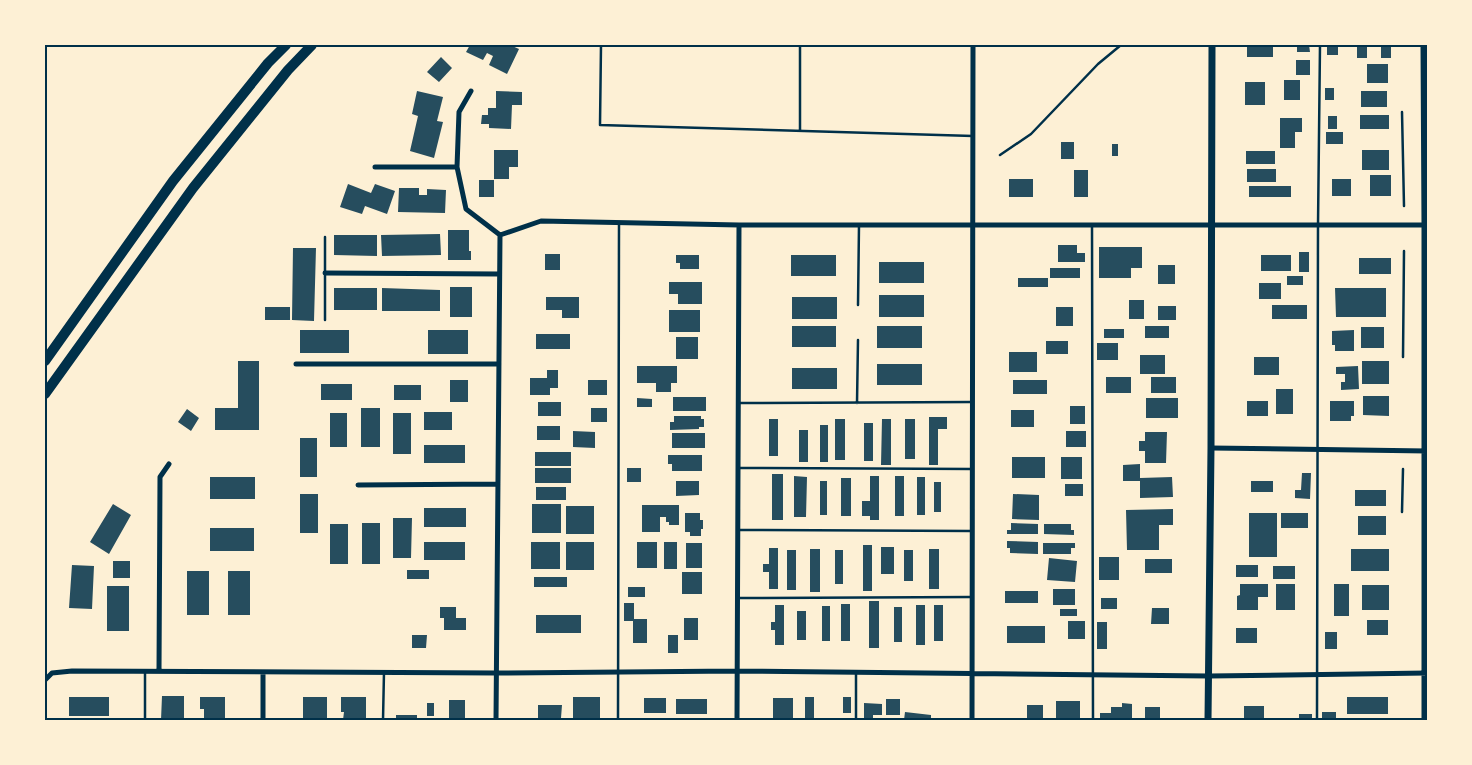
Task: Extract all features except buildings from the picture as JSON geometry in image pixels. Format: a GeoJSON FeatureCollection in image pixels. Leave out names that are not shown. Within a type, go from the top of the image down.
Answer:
{"type":"FeatureCollection","features":[{"type":"Feature","properties":{"kind":"highway"},"geometry":{"type":"LineString","coordinates":[[45,361],[173,181],[268,62],[286,45]]}},
{"type":"Feature","properties":{"kind":"highway"},"geometry":{"type":"LineString","coordinates":[[45,394],[193,188],[288,70],[312,45]]}},
{"type":"Feature","properties":{"kind":"street"},"geometry":{"type":"LineString","coordinates":[[972,720],[973,45]]}},
{"type":"Feature","properties":{"kind":"street"},"geometry":{"type":"LineString","coordinates":[[1208,720],[1212,45]]}},
{"type":"Feature","properties":{"kind":"street"},"geometry":{"type":"LineString","coordinates":[[1422,45],[1425,225],[1426,673],[1424,720]]}},
{"type":"Feature","properties":{"kind":"street"},"geometry":{"type":"LineString","coordinates":[[471,91],[459,112],[457,167],[466,209],[500,235]]}},
{"type":"Feature","properties":{"kind":"street"},"geometry":{"type":"LineString","coordinates":[[376,167],[457,167]]}},
{"type":"Feature","properties":{"kind":"street"},"geometry":{"type":"LineString","coordinates":[[500,235],[541,221],[739,225],[1425,225]]}},
{"type":"Feature","properties":{"kind":"street"},"geometry":{"type":"LineString","coordinates":[[737,720],[739,225]]}},
{"type":"Feature","properties":{"kind":"street"},"geometry":{"type":"LineString","coordinates":[[496,720],[500,235]]}},
{"type":"Feature","properties":{"kind":"street"},"geometry":{"type":"LineString","coordinates":[[326,273],[499,274]]}},
{"type":"Feature","properties":{"kind":"street"},"geometry":{"type":"LineString","coordinates":[[296,364],[498,364]]}},
{"type":"Feature","properties":{"kind":"street"},"geometry":{"type":"LineString","coordinates":[[1211,448],[1425,451]]}},
{"type":"Feature","properties":{"kind":"street"},"geometry":{"type":"LineString","coordinates":[[159,671],[160,477],[169,464]]}},
{"type":"Feature","properties":{"kind":"street"},"geometry":{"type":"LineString","coordinates":[[358,485],[498,484]]}},
{"type":"Feature","properties":{"kind":"street"},"geometry":{"type":"LineString","coordinates":[[45,680],[52,673],[72,671],[496,673],[737,671],[1209,676],[1426,673]]}},
{"type":"Feature","properties":{"kind":"street"},"geometry":{"type":"LineString","coordinates":[[262,672],[263,720]]}},
{"type":"Feature","properties":{"kind":"lane"},"geometry":{"type":"LineString","coordinates":[[601,45],[600,125],[972,136]]}},
{"type":"Feature","properties":{"kind":"lane"},"geometry":{"type":"LineString","coordinates":[[800,45],[800,131]]}},
{"type":"Feature","properties":{"kind":"lane"},"geometry":{"type":"LineString","coordinates":[[1317,720],[1320,45]]}},
{"type":"Feature","properties":{"kind":"lane"},"geometry":{"type":"LineString","coordinates":[[618,720],[619,222]]}},
{"type":"Feature","properties":{"kind":"lane"},"geometry":{"type":"LineString","coordinates":[[858,305],[859,225]]}},
{"type":"Feature","properties":{"kind":"lane"},"geometry":{"type":"LineString","coordinates":[[1092,225],[1093,720]]}},
{"type":"Feature","properties":{"kind":"lane"},"geometry":{"type":"LineString","coordinates":[[325,237],[325,320]]}},
{"type":"Feature","properties":{"kind":"lane"},"geometry":{"type":"LineString","coordinates":[[857,402],[858,340]]}},
{"type":"Feature","properties":{"kind":"lane"},"geometry":{"type":"LineString","coordinates":[[738,403],[972,402]]}},
{"type":"Feature","properties":{"kind":"lane"},"geometry":{"type":"LineString","coordinates":[[738,468],[972,469]]}},
{"type":"Feature","properties":{"kind":"lane"},"geometry":{"type":"LineString","coordinates":[[738,530],[972,531]]}},
{"type":"Feature","properties":{"kind":"lane"},"geometry":{"type":"LineString","coordinates":[[737,598],[972,597]]}},
{"type":"Feature","properties":{"kind":"lane"},"geometry":{"type":"LineString","coordinates":[[144,720],[145,671]]}},
{"type":"Feature","properties":{"kind":"lane"},"geometry":{"type":"LineString","coordinates":[[383,720],[384,672]]}},
{"type":"Feature","properties":{"kind":"lane"},"geometry":{"type":"LineString","coordinates":[[856,672],[856,720]]}},
{"type":"Feature","properties":{"kind":"path"},"geometry":{"type":"LineString","coordinates":[[1000,155],[1031,134],[1098,64],[1121,45]]}},
{"type":"Feature","properties":{"kind":"path"},"geometry":{"type":"LineString","coordinates":[[1402,112],[1404,206]]}},
{"type":"Feature","properties":{"kind":"path"},"geometry":{"type":"LineString","coordinates":[[1403,357],[1404,251]]}},
{"type":"Feature","properties":{"kind":"path"},"geometry":{"type":"LineString","coordinates":[[1402,512],[1403,469]]}}]}
